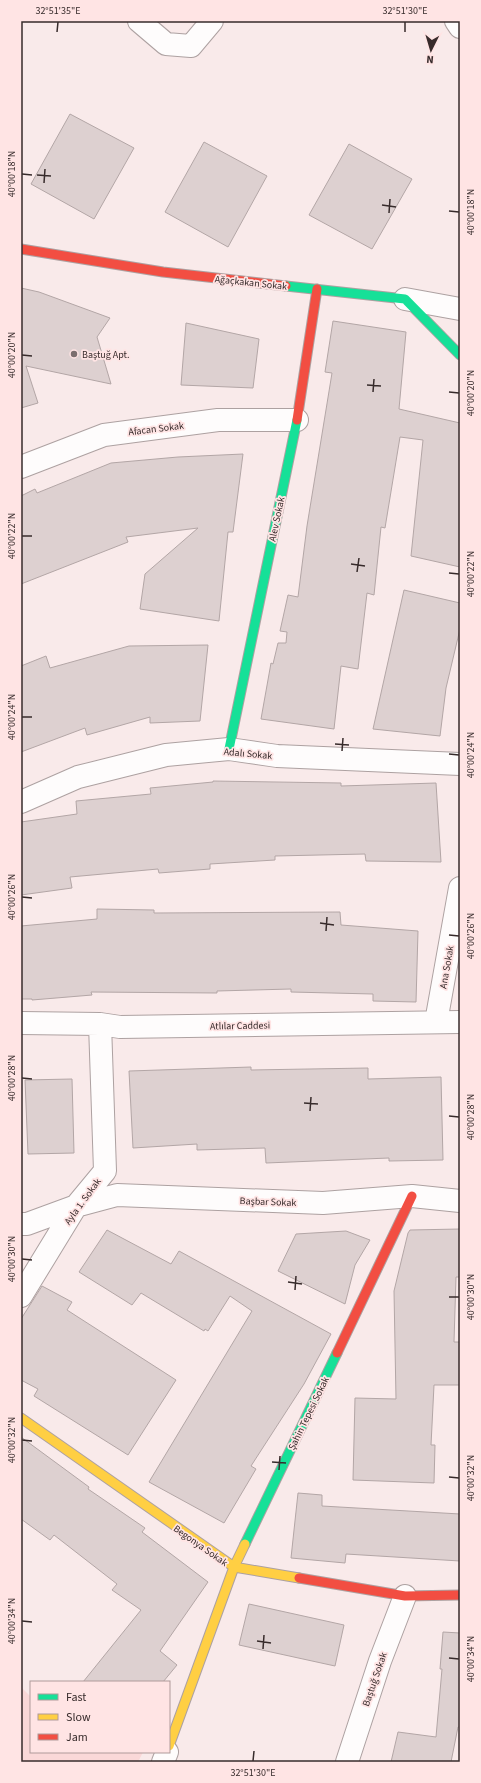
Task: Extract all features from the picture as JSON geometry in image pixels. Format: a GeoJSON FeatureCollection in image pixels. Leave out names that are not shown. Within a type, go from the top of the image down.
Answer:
{"type":"FeatureCollection","features":[{"type":"Feature","properties":{"kind":"street"},"geometry":{"type":"LineString","coordinates":[[139,21],[166,44],[191,46],[212,21]]}},
{"type":"Feature","properties":{"kind":"street"},"geometry":{"type":"LineString","coordinates":[[456,21],[460,27]]}},
{"type":"Feature","properties":{"kind":"street","name":"Ağaçkakan Sokak"},"geometry":{"type":"LineString","coordinates":[[21,249],[163,272],[405,299]]}},
{"type":"Feature","properties":{"kind":"street","name":"Alev Sokak"},"geometry":{"type":"LineString","coordinates":[[229,749],[297,420],[317,288]]}},
{"type":"Feature","properties":{"kind":"street"},"geometry":{"type":"LineString","coordinates":[[405,299],[460,309]]}},
{"type":"Feature","properties":{"kind":"street"},"geometry":{"type":"LineString","coordinates":[[405,299],[460,355]]}},
{"type":"Feature","properties":{"kind":"street","name":"Afacan Sokak"},"geometry":{"type":"LineString","coordinates":[[21,467],[104,435],[218,420],[297,420]]}},
{"type":"Feature","properties":{"kind":"street","name":"Adalı Sokak"},"geometry":{"type":"LineString","coordinates":[[21,802],[78,777],[166,755],[229,749],[277,756],[460,764]]}},
{"type":"Feature","properties":{"kind":"street","name":"Ana Sokak"},"geometry":{"type":"LineString","coordinates":[[436,1022],[460,888]]}},
{"type":"Feature","properties":{"kind":"street","name":"Atlılar Caddesi"},"geometry":{"type":"LineString","coordinates":[[21,1023],[100,1024],[120,1027],[460,1022]]}},
{"type":"Feature","properties":{"kind":"street","name":"Ayla 1. Sokak"},"geometry":{"type":"LineString","coordinates":[[21,1296],[76,1206],[105,1171],[100,1024]]}},
{"type":"Feature","properties":{"kind":"street","name":"Başbar Sokak"},"geometry":{"type":"LineString","coordinates":[[21,1224],[27,1224],[76,1206],[117,1195],[323,1203],[412,1196],[460,1201]]}},
{"type":"Feature","properties":{"kind":"street","name":"Şahin Tepesi Sokak"},"geometry":{"type":"LineString","coordinates":[[170,1743],[234,1567],[412,1196]]}},
{"type":"Feature","properties":{"kind":"street","name":"Begonya Sokak"},"geometry":{"type":"LineString","coordinates":[[21,1418],[234,1567],[405,1596],[460,1594]]}},
{"type":"Feature","properties":{"kind":"street","name":"Baştuğ Sokak"},"geometry":{"type":"LineString","coordinates":[[347,1762],[380,1661],[405,1596]]}},
{"type":"Feature","properties":{"kind":"shaded area"},"geometry":{"type":"Polygon","coordinates":[[[21,1687],[30,1696],[30,1753],[142,1753],[138,1762],[21,1762],[21,1687]]]}},
{"type":"Feature","properties":{"kind":"building"},"geometry":{"type":"Polygon","coordinates":[[[70,114],[134,148],[94,219],[31,184],[70,114]]]}},
{"type":"Feature","properties":{"kind":"building"},"geometry":{"type":"Polygon","coordinates":[[[204,142],[267,176],[228,247],[165,212],[204,142]]]}},
{"type":"Feature","properties":{"kind":"building"},"geometry":{"type":"Polygon","coordinates":[[[349,144],[412,179],[372,249],[309,215],[349,144]]]}},
{"type":"Feature","properties":{"kind":"building","name":"Baştuğ Apt."},"geometry":{"type":"Polygon","coordinates":[[[21,288],[39,292],[110,318],[97,337],[111,384],[26,366],[38,403],[21,408],[21,288]]]}},
{"type":"Feature","properties":{"kind":"building"},"geometry":{"type":"Polygon","coordinates":[[[333,321],[406,332],[399,409],[460,423],[460,567],[411,556],[423,440],[400,437],[385,528],[381,527],[374,595],[367,593],[358,669],[341,666],[334,729],[261,719],[271,663],[273,664],[278,643],[286,643],[287,632],[280,631],[288,595],[298,597],[307,526],[332,373],[325,372],[333,321]]]}},
{"type":"Feature","properties":{"kind":"building"},"geometry":{"type":"Polygon","coordinates":[[[186,323],[259,339],[253,388],[181,385],[186,323]]]}},
{"type":"Feature","properties":{"kind":"building"},"geometry":{"type":"Polygon","coordinates":[[[243,454],[233,532],[228,532],[219,621],[140,609],[145,574],[198,528],[126,537],[128,542],[21,584],[21,496],[35,489],[37,493],[111,463],[178,457],[243,454]]]}},
{"type":"Feature","properties":{"kind":"building"},"geometry":{"type":"Polygon","coordinates":[[[404,590],[460,603],[460,629],[446,688],[440,736],[373,729],[404,590]]]}},
{"type":"Feature","properties":{"kind":"building"},"geometry":{"type":"Polygon","coordinates":[[[208,645],[200,721],[150,723],[150,717],[87,735],[85,728],[21,752],[21,666],[46,656],[50,668],[129,646],[208,645]]]}},
{"type":"Feature","properties":{"kind":"building"},"geometry":{"type":"Polygon","coordinates":[[[213,781],[341,783],[341,786],[436,783],[441,862],[366,861],[365,854],[275,856],[275,860],[210,864],[210,869],[159,873],[158,869],[70,877],[72,888],[21,895],[21,822],[77,814],[76,801],[151,794],[150,788],[213,781]]]}},
{"type":"Feature","properties":{"kind":"building"},"geometry":{"type":"Polygon","coordinates":[[[97,909],[154,910],[154,913],[340,912],[341,925],[418,931],[416,1002],[373,1001],[373,994],[291,992],[291,989],[217,991],[217,993],[91,992],[92,995],[32,1000],[21,999],[21,926],[97,919],[97,909]]]}},
{"type":"Feature","properties":{"kind":"building"},"geometry":{"type":"Polygon","coordinates":[[[251,1067],[251,1070],[368,1068],[368,1079],[441,1077],[443,1160],[389,1161],[389,1158],[266,1163],[265,1148],[197,1150],[197,1144],[133,1148],[129,1071],[251,1067]]]}},
{"type":"Feature","properties":{"kind":"building"},"geometry":{"type":"Polygon","coordinates":[[[72,1079],[74,1153],[28,1154],[25,1080],[72,1079]]]}},
{"type":"Feature","properties":{"kind":"building"},"geometry":{"type":"Polygon","coordinates":[[[460,1229],[460,1277],[456,1277],[454,1342],[460,1342],[460,1385],[434,1385],[431,1445],[435,1445],[434,1483],[353,1480],[355,1398],[396,1399],[394,1291],[408,1233],[410,1230],[460,1229]]]}},
{"type":"Feature","properties":{"kind":"building"},"geometry":{"type":"Polygon","coordinates":[[[107,1230],[171,1264],[179,1251],[331,1334],[304,1384],[251,1466],[256,1469],[224,1523],[149,1482],[252,1311],[230,1296],[208,1331],[205,1329],[204,1331],[141,1293],[132,1305],[79,1272],[107,1230]]]}},
{"type":"Feature","properties":{"kind":"building"},"geometry":{"type":"Polygon","coordinates":[[[346,1231],[370,1240],[355,1265],[345,1304],[278,1271],[296,1234],[346,1231]]]}},
{"type":"Feature","properties":{"kind":"building"},"geometry":{"type":"Polygon","coordinates":[[[42,1286],[72,1302],[67,1310],[176,1380],[128,1455],[34,1396],[38,1389],[21,1380],[21,1319],[42,1286]]]}},
{"type":"Feature","properties":{"kind":"building"},"geometry":{"type":"Polygon","coordinates":[[[21,1437],[89,1487],[88,1489],[145,1528],[142,1532],[208,1582],[160,1651],[177,1665],[164,1681],[84,1681],[141,1610],[112,1590],[117,1584],[54,1535],[50,1540],[21,1519],[21,1437]]]}},
{"type":"Feature","properties":{"kind":"building"},"geometry":{"type":"Polygon","coordinates":[[[298,1493],[322,1495],[322,1506],[460,1514],[460,1561],[346,1554],[345,1563],[291,1558],[298,1493]]]}},
{"type":"Feature","properties":{"kind":"building"},"geometry":{"type":"Polygon","coordinates":[[[249,1604],[344,1625],[335,1666],[239,1645],[249,1604]]]}},
{"type":"Feature","properties":{"kind":"building"},"geometry":{"type":"Polygon","coordinates":[[[443,1632],[460,1633],[460,1727],[458,1727],[451,1762],[391,1762],[398,1732],[436,1737],[442,1669],[440,1669],[443,1632]]]}},
{"type":"Feature","properties":{"kind":"traffic: fast"},"geometry":{"type":"LineString","coordinates":[[286,286],[405,299],[460,355]]}},
{"type":"Feature","properties":{"kind":"traffic: fast"},"geometry":{"type":"LineString","coordinates":[[229,749],[297,420]]}},
{"type":"Feature","properties":{"kind":"traffic: fast"},"geometry":{"type":"LineString","coordinates":[[245,1544],[337,1353]]}},
{"type":"Feature","properties":{"kind":"traffic: slow"},"geometry":{"type":"LineString","coordinates":[[21,1418],[234,1567],[299,1578]]}},
{"type":"Feature","properties":{"kind":"traffic: slow"},"geometry":{"type":"LineString","coordinates":[[170,1743],[234,1567],[245,1544]]}},
{"type":"Feature","properties":{"kind":"traffic: jam"},"geometry":{"type":"LineString","coordinates":[[21,249],[163,272],[286,286]]}},
{"type":"Feature","properties":{"kind":"traffic: jam"},"geometry":{"type":"LineString","coordinates":[[297,420],[317,289]]}},
{"type":"Feature","properties":{"kind":"traffic: jam"},"geometry":{"type":"LineString","coordinates":[[337,1353],[412,1196]]}},
{"type":"Feature","properties":{"kind":"traffic: jam"},"geometry":{"type":"LineString","coordinates":[[299,1578],[405,1596],[460,1595]]}},
{"type":"Feature","properties":{"kind":"place","name":"Baştuğ Apt."},"geometry":{"type":"Point","coordinates":[74,354]}}]}
